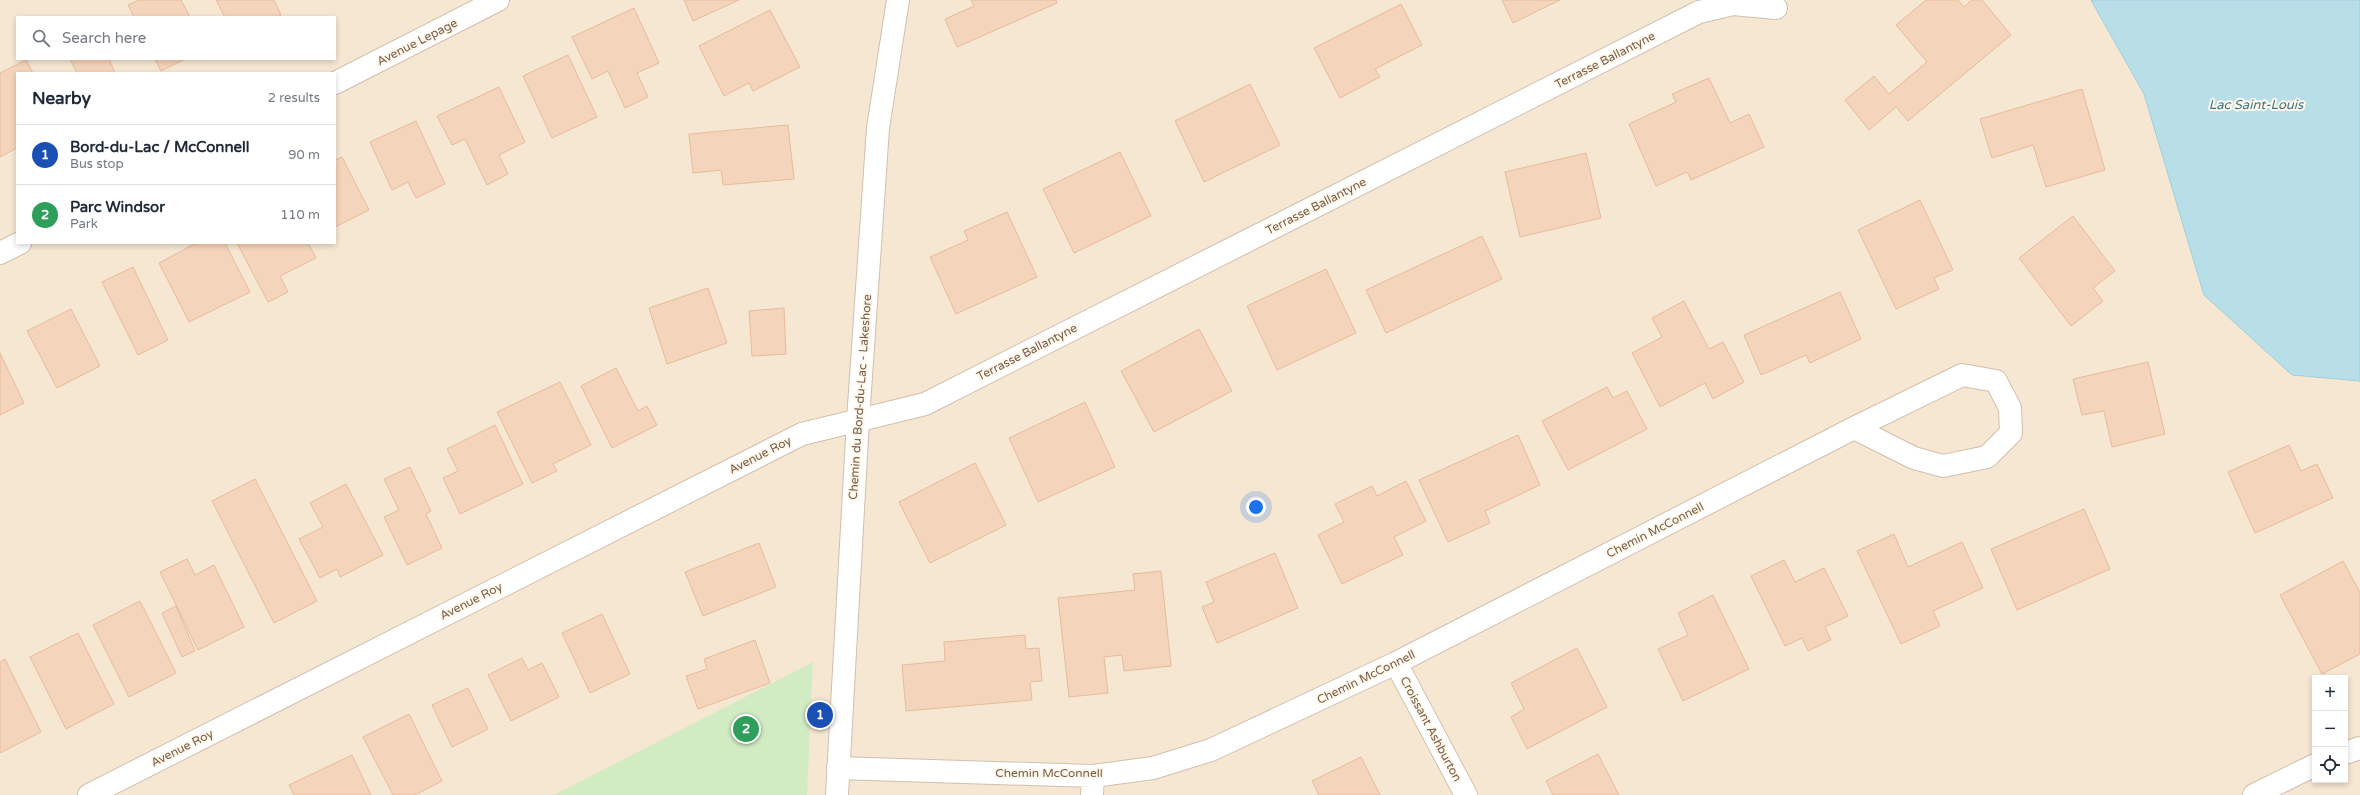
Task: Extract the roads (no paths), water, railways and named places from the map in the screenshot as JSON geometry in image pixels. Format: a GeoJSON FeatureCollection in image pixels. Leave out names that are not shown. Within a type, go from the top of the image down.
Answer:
{"type":"FeatureCollection","features":[{"type":"Feature","properties":{"kind":"street","name":"Avenue Lepage"},"geometry":{"type":"LineString","coordinates":[[336,82],[498,0]]}},
{"type":"Feature","properties":{"kind":"street","name":"Chemin du Bord-du-Lac - Lakeshore"},"geometry":{"type":"LineString","coordinates":[[837,795],[858,420],[878,128],[898,0]]}},
{"type":"Feature","properties":{"kind":"street","name":"Terrasse Ballantyne"},"geometry":{"type":"LineString","coordinates":[[858,420],[925,404],[1699,12],[1733,4],[1776,8]]}},
{"type":"Feature","properties":{"kind":"street"},"geometry":{"type":"LineString","coordinates":[[0,253],[18,244]]}},
{"type":"Feature","properties":{"kind":"street","name":"Chemin McConnell"},"geometry":{"type":"LineString","coordinates":[[838,768],[1092,786],[1153,768],[1211,750],[1396,663],[1854,428],[1962,375],[1996,381],[2010,408],[2011,433],[1987,457],[1943,466],[1914,458],[1854,428]]}},
{"type":"Feature","properties":{"kind":"street","name":"Avenue Roy"},"geometry":{"type":"LineString","coordinates":[[89,795],[802,434],[858,420]]}},
{"type":"Feature","properties":{"kind":"street","name":"Croissant Ashburton"},"geometry":{"type":"LineString","coordinates":[[1396,663],[1466,795]]}},
{"type":"Feature","properties":{"kind":"street"},"geometry":{"type":"LineString","coordinates":[[2348,752],[2360,748]]}},
{"type":"Feature","properties":{"kind":"street"},"geometry":{"type":"LineString","coordinates":[[2254,795],[2312,766]]}},
{"type":"Feature","properties":{"kind":"water","name":"Lac Saint-Louis"},"geometry":{"type":"Polygon","coordinates":[[[2091,0],[2360,0],[2360,381],[2292,375],[2204,295],[2144,94],[2091,0]]]}},
{"type":"Feature","properties":{"kind":"place","name":"Bord-du-Lac / McConnell"},"geometry":{"type":"Point","coordinates":[820,715]}},
{"type":"Feature","properties":{"kind":"place","name":"Parc Windsor"},"geometry":{"type":"Point","coordinates":[746,729]}}]}
